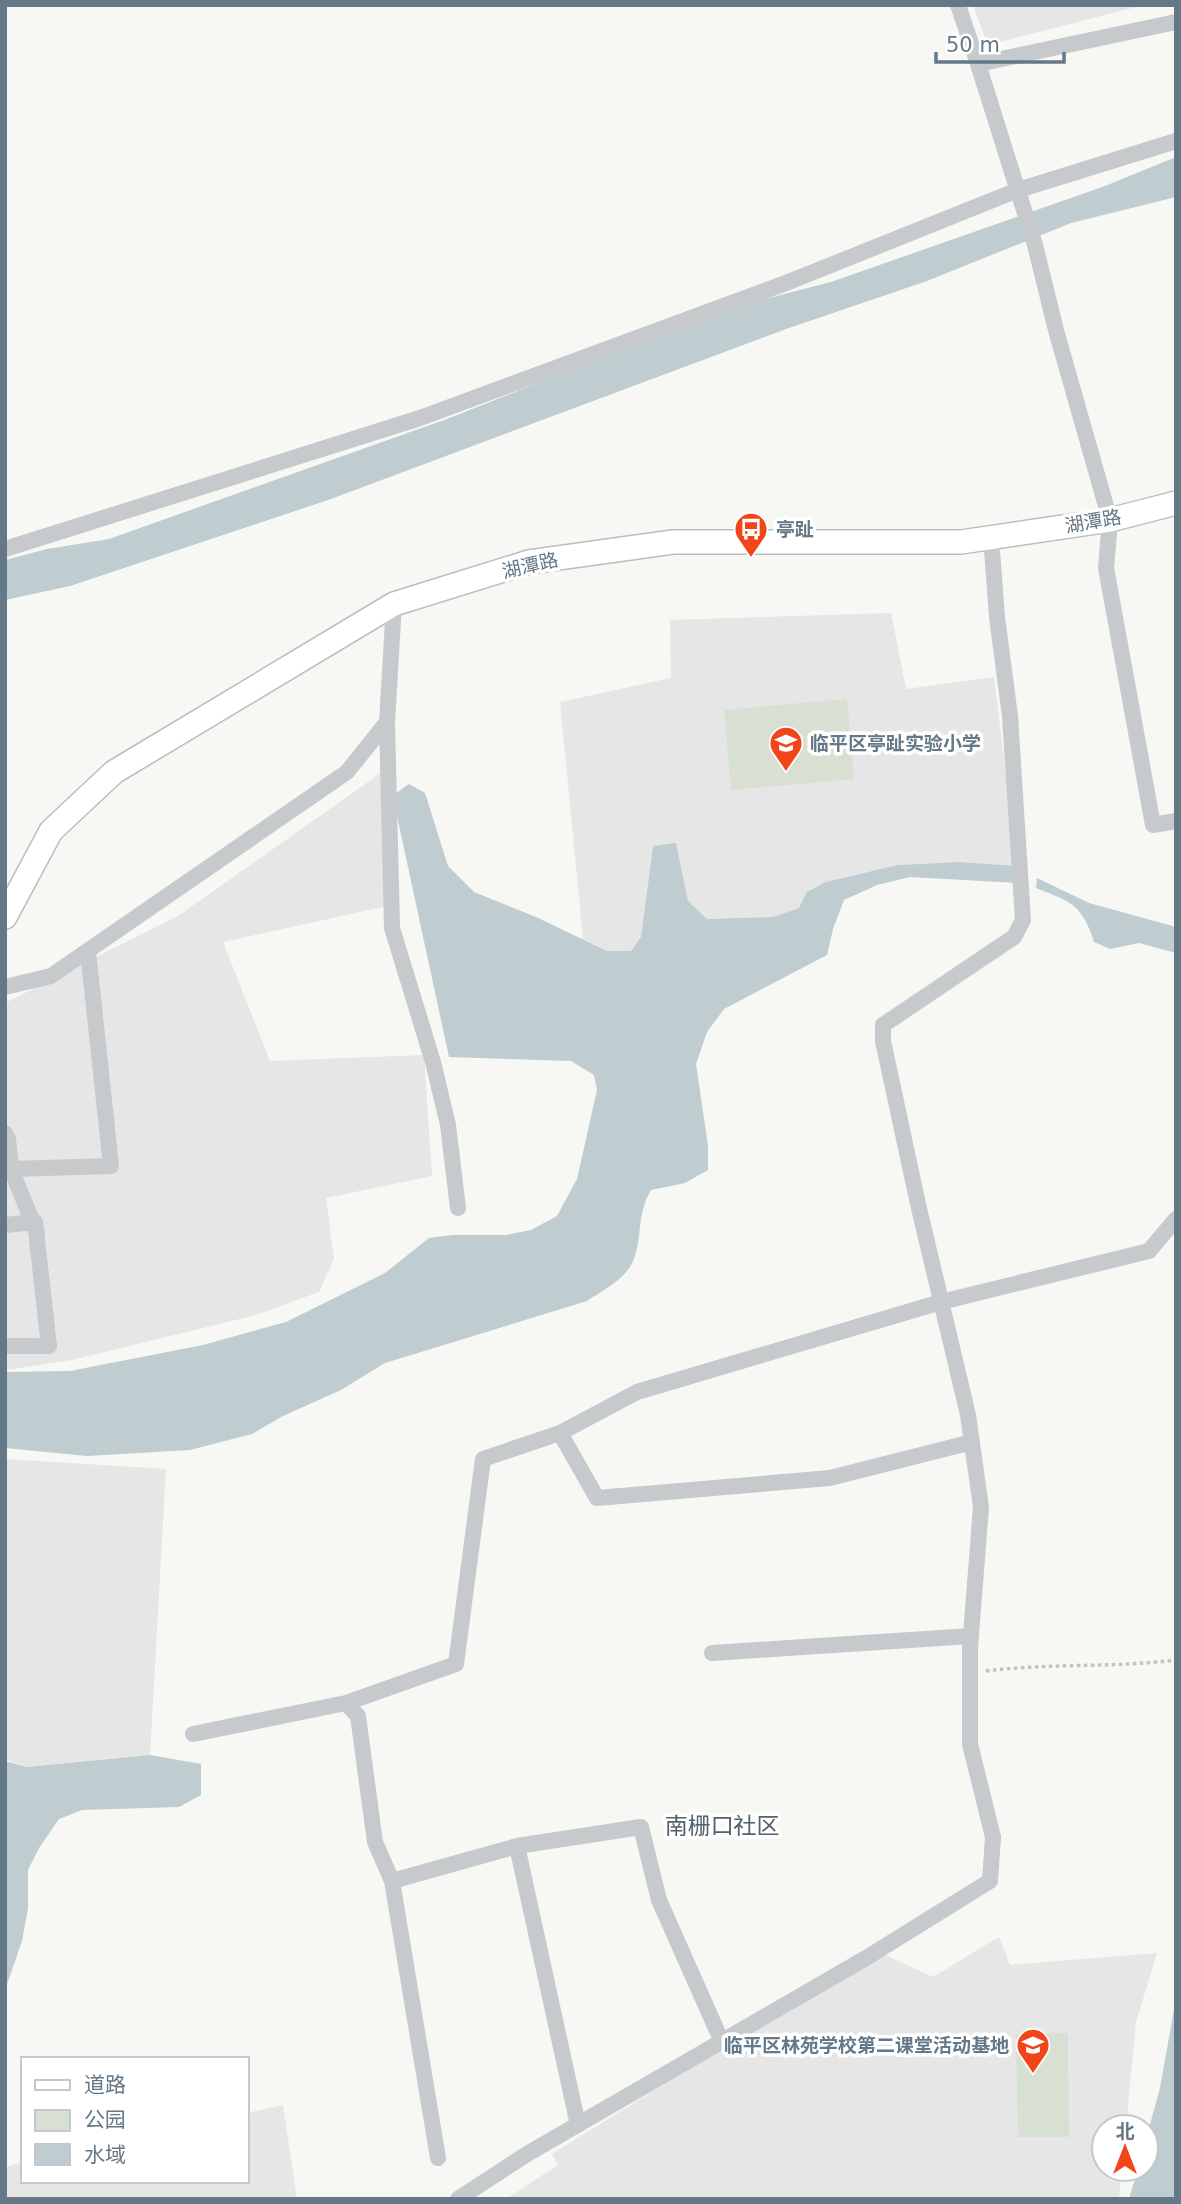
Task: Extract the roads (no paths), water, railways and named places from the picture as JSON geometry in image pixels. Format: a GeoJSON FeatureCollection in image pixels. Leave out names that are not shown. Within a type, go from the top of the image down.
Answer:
{"type":"FeatureCollection","features":[{"type":"Feature","properties":{"kind":"street"},"geometry":{"type":"LineString","coordinates":[[958,5],[1035,245],[1111,520],[1106,569],[1153,825],[1176,821]]}},
{"type":"Feature","properties":{"kind":"street"},"geometry":{"type":"LineString","coordinates":[[978,64],[1176,22]]}},
{"type":"Feature","properties":{"kind":"street"},"geometry":{"type":"LineString","coordinates":[[5,549],[420,418],[786,283],[1018,190],[1176,141]]}},
{"type":"Feature","properties":{"kind":"street","name":"湖潭路"},"geometry":{"type":"LineString","coordinates":[[5,915],[51,831],[114,772],[394,604],[529,562],[673,542],[961,542],[1111,520],[1176,503]]}},
{"type":"Feature","properties":{"kind":"street"},"geometry":{"type":"LineString","coordinates":[[458,2199],[578,2125],[866,1958],[990,1881],[993,1837],[970,1744],[971,1636],[981,1507],[968,1415],[886,1055],[883,1025],[1014,937],[1023,920],[1010,716],[997,617],[991,537]]}},
{"type":"Feature","properties":{"kind":"street"},"geometry":{"type":"LineString","coordinates":[[394,604],[387,722],[393,928],[433,1062],[448,1125],[458,1208]]}},
{"type":"Feature","properties":{"kind":"street"},"geometry":{"type":"LineString","coordinates":[[5,987],[51,976],[347,772],[387,722]]}},
{"type":"Feature","properties":{"kind":"street"},"geometry":{"type":"LineString","coordinates":[[11,1170],[111,1166],[88,951]]}},
{"type":"Feature","properties":{"kind":"street"},"geometry":{"type":"LineString","coordinates":[[5,1133],[11,1170],[34,1228],[48,1346],[5,1346]]}},
{"type":"Feature","properties":{"kind":"street"},"geometry":{"type":"LineString","coordinates":[[193,1734],[346,1703],[456,1664],[483,1459],[560,1433],[637,1392],[941,1302],[1149,1251],[1176,1219]]}},
{"type":"Feature","properties":{"kind":"street"},"geometry":{"type":"LineString","coordinates":[[5,1225],[34,1228]]}},
{"type":"Feature","properties":{"kind":"street"},"geometry":{"type":"LineString","coordinates":[[560,1433],[597,1498],[830,1478],[971,1442]]}},
{"type":"Feature","properties":{"kind":"street"},"geometry":{"type":"LineString","coordinates":[[712,1653],[971,1636]]}},
{"type":"Feature","properties":{"kind":"street"},"geometry":{"type":"LineString","coordinates":[[346,1703],[359,1716],[376,1842],[391,1881],[438,2158]]}},
{"type":"Feature","properties":{"kind":"street"},"geometry":{"type":"LineString","coordinates":[[391,1881],[517,1846],[641,1827],[659,1900],[722,2042]]}},
{"type":"Feature","properties":{"kind":"street"},"geometry":{"type":"LineString","coordinates":[[517,1846],[578,2125]]}},
{"type":"Feature","properties":{"kind":"water"},"geometry":{"type":"Polygon","coordinates":[[[1176,157],[1176,197],[1071,223],[927,281],[786,329],[331,499],[70,586],[5,600],[5,560],[47,549],[109,539],[447,419],[718,311],[831,282],[1105,186],[1176,157]]]}},
{"type":"Feature","properties":{"kind":"water"},"geometry":{"type":"Polygon","coordinates":[[[409,784],[425,793],[448,866],[474,892],[536,917],[607,951],[631,951],[641,937],[653,846],[676,843],[688,901],[707,919],[773,917],[799,908],[807,892],[826,882],[898,865],[960,862],[1017,866],[1018,883],[910,877],[877,885],[844,900],[827,955],[724,1009],[707,1032],[696,1064],[708,1146],[708,1170],[685,1183],[651,1190],[643,1208],[636,1252],[629,1268],[613,1284],[587,1301],[385,1363],[341,1390],[283,1416],[252,1434],[190,1450],[87,1456],[5,1448],[5,1372],[70,1371],[203,1345],[286,1322],[385,1273],[429,1238],[452,1235],[506,1235],[531,1230],[557,1216],[577,1179],[597,1090],[594,1075],[571,1061],[449,1057],[397,816],[395,794],[409,784]]]}},
{"type":"Feature","properties":{"kind":"water"},"geometry":{"type":"Polygon","coordinates":[[[1037,878],[1089,903],[1176,927],[1176,953],[1139,943],[1110,949],[1094,942],[1080,912],[1067,901],[1036,888],[1037,878]]]}},
{"type":"Feature","properties":{"kind":"water"},"geometry":{"type":"Polygon","coordinates":[[[150,1755],[201,1764],[201,1795],[179,1807],[82,1810],[59,1819],[28,1870],[28,1908],[22,1941],[5,1990],[5,1761],[27,1767],[150,1755]]]}},
{"type":"Feature","properties":{"kind":"water"},"geometry":{"type":"Polygon","coordinates":[[[1176,1998],[1176,2199],[1129,2199],[1134,2183],[1160,2183],[1160,2113],[1153,2113],[1176,1998]]]}},
{"type":"Feature","properties":{"kind":"place","name":"亭趾"},"geometry":{"type":"Point","coordinates":[751,559]}},
{"type":"Feature","properties":{"kind":"place","name":"临平区亭趾实验小学"},"geometry":{"type":"Point","coordinates":[786,773]}},
{"type":"Feature","properties":{"kind":"place","name":"临平区林苑学校第二课堂活动基地"},"geometry":{"type":"Point","coordinates":[1033,2075]}},
{"type":"Feature","properties":{"kind":"district","name":"南栅口社区"},"geometry":{"type":"Point","coordinates":[722,1826]}}]}
